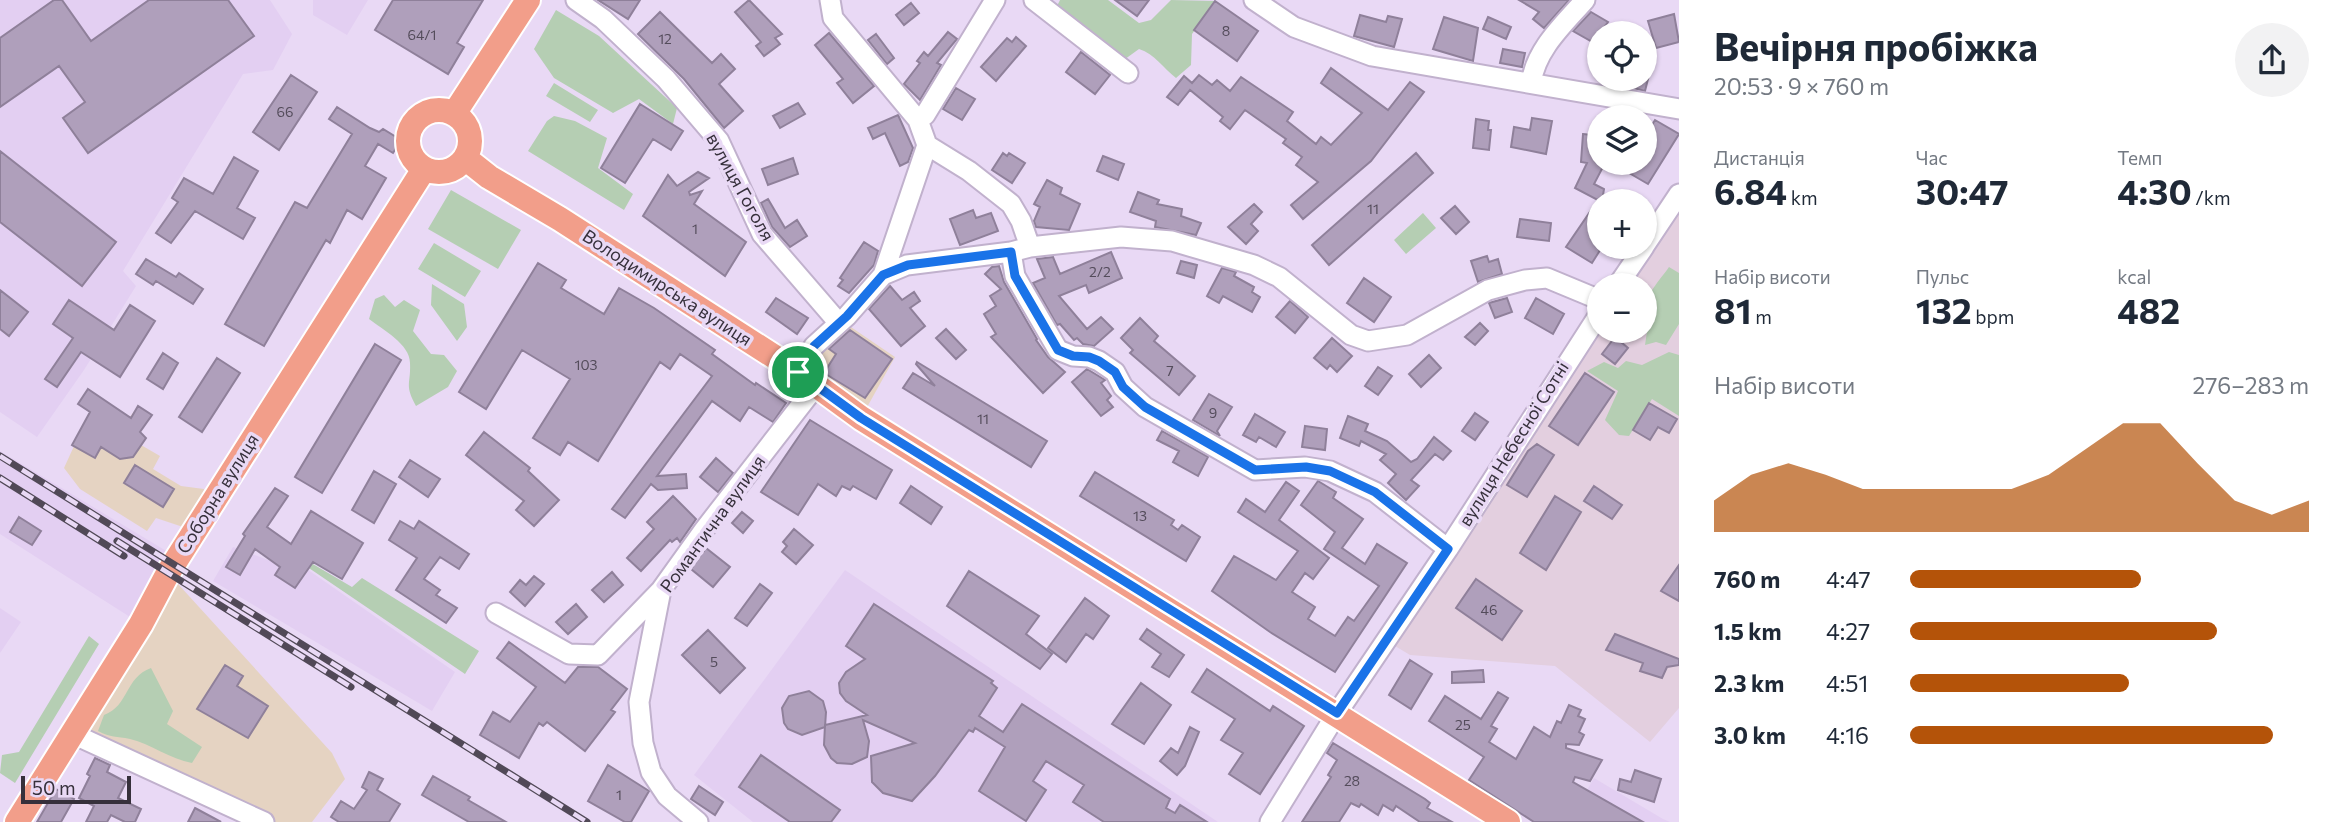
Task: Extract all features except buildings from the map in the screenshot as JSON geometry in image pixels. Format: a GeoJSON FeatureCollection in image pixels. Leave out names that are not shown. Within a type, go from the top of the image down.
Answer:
{"type":"FeatureCollection","features":[{"type":"Feature","properties":{"kind":"main road"},"geometry":{"type":"LineString","coordinates":[[454,114],[528,0]]}},
{"type":"Feature","properties":{"kind":"main road"},"geometry":{"type":"LineString","coordinates":[[440,110],[454,114],[465,124],[469,133],[470,143],[465,158],[455,168],[445,172],[424,169],[410,153],[407,143],[414,122],[430,111],[440,110]]}},
{"type":"Feature","properties":{"kind":"main road","name":"Володимирська вулиця"},"geometry":{"type":"LineString","coordinates":[[465,158],[489,177],[570,226],[1088,561],[1337,713],[1508,822]]}},
{"type":"Feature","properties":{"kind":"main road","name":"Соборна вулиця"},"geometry":{"type":"LineString","coordinates":[[23,816],[141,624],[168,573],[424,169]]}},
{"type":"Feature","properties":{"kind":"street","name":"вулиця Гоголя"},"geometry":{"type":"LineString","coordinates":[[576,0],[603,19],[666,79],[719,141],[762,234],[838,322]]}},
{"type":"Feature","properties":{"kind":"street"},"geometry":{"type":"LineString","coordinates":[[830,0],[833,18],[918,120],[927,145],[883,275]]}},
{"type":"Feature","properties":{"kind":"street"},"geometry":{"type":"LineString","coordinates":[[918,120],[925,115],[995,0]]}},
{"type":"Feature","properties":{"kind":"street"},"geometry":{"type":"LineString","coordinates":[[1034,0],[1128,73]]}},
{"type":"Feature","properties":{"kind":"street"},"geometry":{"type":"LineString","coordinates":[[1531,83],[1532,72],[1545,46],[1585,0]]}},
{"type":"Feature","properties":{"kind":"street"},"geometry":{"type":"LineString","coordinates":[[1258,1],[1294,27],[1372,56],[1679,108]]}},
{"type":"Feature","properties":{"kind":"street"},"geometry":{"type":"LineString","coordinates":[[927,145],[970,171],[1011,204],[1021,221],[1021,249],[1015,276],[1058,350],[1099,361],[1115,372],[1123,387],[1145,407],[1255,470],[1306,467],[1330,471],[1375,492],[1448,549]]}},
{"type":"Feature","properties":{"kind":"street"},"geometry":{"type":"LineString","coordinates":[[1657,227],[1679,194]]}},
{"type":"Feature","properties":{"kind":"street"},"geometry":{"type":"LineString","coordinates":[[883,275],[908,265],[1121,237],[1172,241],[1213,252],[1279,277],[1351,335],[1368,341],[1407,335],[1488,289],[1525,279],[1547,278],[1587,295]]}},
{"type":"Feature","properties":{"kind":"street","name":"Романтична вулиця"},"geometry":{"type":"LineString","coordinates":[[698,822],[667,796],[650,772],[643,743],[639,702],[661,590],[807,379],[814,346],[883,275]]}},
{"type":"Feature","properties":{"kind":"street","name":"вулиця Небесної Сотні"},"geometry":{"type":"LineString","coordinates":[[1270,822],[1337,713],[1448,549],[1587,333]]}},
{"type":"Feature","properties":{"kind":"street"},"geometry":{"type":"LineString","coordinates":[[496,613],[569,654],[598,655],[661,590]]}},
{"type":"Feature","properties":{"kind":"street"},"geometry":{"type":"LineString","coordinates":[[73,734],[264,822]]}},
{"type":"Feature","properties":{"kind":"shaded area"},"geometry":{"type":"Polygon","coordinates":[[[0,0],[270,0],[292,34],[273,70],[243,74],[123,271],[136,286],[84,370],[37,437],[0,412],[0,0]]]}},
{"type":"Feature","properties":{"kind":"shaded area"},"geometry":{"type":"Polygon","coordinates":[[[313,0],[368,0],[347,35],[313,15],[313,0]]]}},
{"type":"Feature","properties":{"kind":"shaded area"},"geometry":{"type":"Polygon","coordinates":[[[1679,194],[1679,708],[1650,742],[1555,666],[1410,655],[1385,640],[1592,343],[1657,343],[1657,273],[1626,273],[1635,259],[1657,259],[1657,227],[1679,194]]]}},
{"type":"Feature","properties":{"kind":"shaded area"},"geometry":{"type":"Polygon","coordinates":[[[845,323],[895,357],[861,418],[798,372],[845,323]]]}},
{"type":"Feature","properties":{"kind":"shaded area"},"geometry":{"type":"Polygon","coordinates":[[[88,389],[130,417],[138,406],[152,415],[140,432],[146,438],[141,445],[160,456],[153,469],[181,486],[204,489],[203,500],[186,528],[156,518],[147,531],[80,489],[64,468],[85,422],[94,415],[78,404],[88,389]]]}},
{"type":"Feature","properties":{"kind":"shaded area"},"geometry":{"type":"Polygon","coordinates":[[[0,451],[178,558],[141,624],[0,534],[0,451]]]}},
{"type":"Feature","properties":{"kind":"shaded area"},"geometry":{"type":"Polygon","coordinates":[[[233,547],[271,561],[288,556],[455,672],[432,711],[213,581],[233,547]]]}},
{"type":"Feature","properties":{"kind":"shaded area"},"geometry":{"type":"Polygon","coordinates":[[[845,570],[1218,822],[753,822],[694,775],[845,570]]]}},
{"type":"Feature","properties":{"kind":"shaded area"},"geometry":{"type":"Polygon","coordinates":[[[168,573],[332,753],[345,779],[312,822],[264,822],[83,740],[168,573]]]}},
{"type":"Feature","properties":{"kind":"shaded area"},"geometry":{"type":"Polygon","coordinates":[[[0,608],[21,622],[0,653],[0,608]]]}},
{"type":"Feature","properties":{"kind":"shaded area"},"geometry":{"type":"Polygon","coordinates":[[[1594,778],[1670,822],[1578,822],[1571,818],[1594,778]]]}},
{"type":"Feature","properties":{"kind":"green space"},"geometry":{"type":"Polygon","coordinates":[[[1060,0],[1108,0],[1139,23],[1151,20],[1171,0],[1216,1],[1192,34],[1191,65],[1176,78],[1154,58],[1139,49],[1121,62],[1054,12],[1060,0]]]}},
{"type":"Feature","properties":{"kind":"green space"},"geometry":{"type":"Polygon","coordinates":[[[556,10],[599,36],[677,108],[673,124],[639,99],[613,113],[554,78],[534,49],[556,10]]]}},
{"type":"Feature","properties":{"kind":"green space"},"geometry":{"type":"Polygon","coordinates":[[[554,83],[598,110],[590,122],[546,96],[554,83]]]}},
{"type":"Feature","properties":{"kind":"green space"},"geometry":{"type":"Polygon","coordinates":[[[554,116],[575,121],[607,138],[598,168],[633,194],[624,210],[528,151],[547,121],[554,116]]]}},
{"type":"Feature","properties":{"kind":"green space"},"geometry":{"type":"Polygon","coordinates":[[[451,190],[521,230],[498,269],[428,229],[451,190]]]}},
{"type":"Feature","properties":{"kind":"green space"},"geometry":{"type":"Polygon","coordinates":[[[1423,213],[1436,228],[1406,254],[1394,240],[1423,213]]]}},
{"type":"Feature","properties":{"kind":"green space"},"geometry":{"type":"Polygon","coordinates":[[[434,243],[481,271],[465,297],[418,269],[434,243]]]}},
{"type":"Feature","properties":{"kind":"green space"},"geometry":{"type":"Polygon","coordinates":[[[1669,267],[1679,273],[1679,324],[1666,345],[1657,342],[1657,283],[1669,267]]]}},
{"type":"Feature","properties":{"kind":"green space"},"geometry":{"type":"Polygon","coordinates":[[[432,284],[464,304],[467,327],[457,341],[431,305],[432,284]]]}},
{"type":"Feature","properties":{"kind":"green space"},"geometry":{"type":"Polygon","coordinates":[[[384,295],[395,307],[404,300],[420,310],[413,331],[431,354],[444,355],[457,371],[448,387],[416,406],[409,389],[410,363],[406,350],[395,338],[369,319],[375,299],[384,295]]]}},
{"type":"Feature","properties":{"kind":"green space"},"geometry":{"type":"Polygon","coordinates":[[[1669,352],[1679,355],[1679,416],[1652,399],[1629,436],[1619,435],[1605,420],[1618,391],[1587,371],[1604,362],[1618,368],[1626,361],[1642,365],[1669,352]]]}},
{"type":"Feature","properties":{"kind":"green space"},"geometry":{"type":"Polygon","coordinates":[[[306,560],[352,587],[362,578],[479,651],[465,674],[303,564],[306,560]]]}},
{"type":"Feature","properties":{"kind":"green space"},"geometry":{"type":"Polygon","coordinates":[[[89,636],[99,644],[15,783],[0,773],[2,755],[19,752],[89,636]]]}},
{"type":"Feature","properties":{"kind":"green space"},"geometry":{"type":"Polygon","coordinates":[[[151,668],[173,711],[167,724],[202,747],[192,763],[138,741],[98,731],[104,715],[118,705],[136,678],[151,668]]]}},
{"type":"Feature","properties":{"kind":"railway"},"geometry":{"type":"LineString","coordinates":[[0,456],[587,822]]}},
{"type":"Feature","properties":{"kind":"railway"},"geometry":{"type":"LineString","coordinates":[[0,478],[124,556]]}},
{"type":"Feature","properties":{"kind":"railway"},"geometry":{"type":"LineString","coordinates":[[117,541],[351,687]]}},
{"type":"Feature","properties":{"kind":"route"},"geometry":{"type":"LineString","coordinates":[[1011,252],[1015,276],[1058,350],[1099,361],[1115,372],[1123,387],[1145,407],[1255,470],[1306,467],[1330,471],[1375,492],[1448,549],[1337,713],[861,418],[798,372],[814,346],[847,316],[883,275],[908,265],[1011,252]]}}]}
